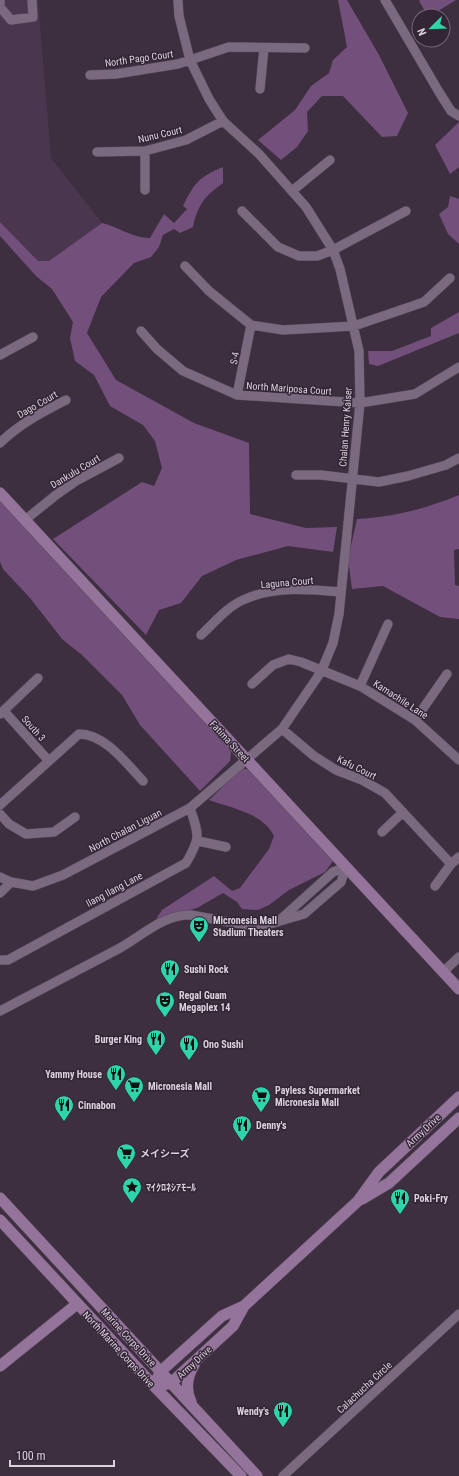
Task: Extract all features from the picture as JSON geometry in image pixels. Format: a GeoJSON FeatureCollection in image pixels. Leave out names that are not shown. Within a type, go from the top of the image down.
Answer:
{"type":"FeatureCollection","features":[{"type":"Feature","properties":{"kind":"main road","name":"Fatima Street"},"geometry":{"type":"LineString","coordinates":[[0,493],[459,989]]}},
{"type":"Feature","properties":{"kind":"main road","name":"Army Drive"},"geometry":{"type":"LineString","coordinates":[[155,1387],[160,1372],[222,1316],[244,1306],[358,1201],[379,1172],[459,1097]]}},
{"type":"Feature","properties":{"kind":"main road","name":"Army Drive"},"geometry":{"type":"LineString","coordinates":[[358,1201],[389,1183],[459,1118]]}},
{"type":"Feature","properties":{"kind":"main road","name":"Marine Corps Drive"},"geometry":{"type":"LineString","coordinates":[[0,1198],[257,1476]]}},
{"type":"Feature","properties":{"kind":"main road","name":"North Marine Corps Drive"},"geometry":{"type":"LineString","coordinates":[[0,1220],[155,1387],[241,1476]]}},
{"type":"Feature","properties":{"kind":"main road"},"geometry":{"type":"LineString","coordinates":[[0,1366],[77,1304]]}},
{"type":"Feature","properties":{"kind":"main road","name":"Army Drive"},"geometry":{"type":"LineString","coordinates":[[155,1387],[172,1383],[233,1326],[244,1306]]}},
{"type":"Feature","properties":{"kind":"main road"},"geometry":{"type":"LineString","coordinates":[[194,1408],[189,1399],[187,1384],[190,1371],[201,1356]]}},
{"type":"Feature","properties":{"kind":"street"},"geometry":{"type":"LineString","coordinates":[[0,0],[0,7],[12,20],[33,17],[32,0]]}},
{"type":"Feature","properties":{"kind":"street","name":"Chalan Henry Kaiser"},"geometry":{"type":"LineString","coordinates":[[178,0],[179,16],[190,60],[209,99],[223,120],[259,154],[306,207],[333,250],[340,269],[359,351],[360,403],[340,592],[333,642],[321,672],[282,728],[247,760]]}},
{"type":"Feature","properties":{"kind":"street"},"geometry":{"type":"LineString","coordinates":[[385,0],[438,92],[451,111],[459,116]]}},
{"type":"Feature","properties":{"kind":"street","name":"North Pago Court"},"geometry":{"type":"LineString","coordinates":[[90,76],[151,69],[190,60],[229,47],[305,48]]}},
{"type":"Feature","properties":{"kind":"street"},"geometry":{"type":"LineString","coordinates":[[260,89],[264,48]]}},
{"type":"Feature","properties":{"kind":"street","name":"Nunu Court"},"geometry":{"type":"LineString","coordinates":[[97,152],[145,151],[186,140],[223,120]]}},
{"type":"Feature","properties":{"kind":"street"},"geometry":{"type":"LineString","coordinates":[[145,151],[145,190]]}},
{"type":"Feature","properties":{"kind":"street"},"geometry":{"type":"LineString","coordinates":[[292,191],[330,160]]}},
{"type":"Feature","properties":{"kind":"street"},"geometry":{"type":"LineString","coordinates":[[242,211],[278,247],[299,256],[317,256],[333,250],[406,211]]}},
{"type":"Feature","properties":{"kind":"street"},"geometry":{"type":"LineString","coordinates":[[185,266],[208,291],[252,325],[283,330],[354,326],[424,302],[450,278]]}},
{"type":"Feature","properties":{"kind":"street","name":"S-4"},"geometry":{"type":"LineString","coordinates":[[237,395],[252,325]]}},
{"type":"Feature","properties":{"kind":"street","name":"North Mariposa Court"},"geometry":{"type":"LineString","coordinates":[[141,331],[157,349],[183,371],[237,395],[360,403],[415,394],[459,367]]}},
{"type":"Feature","properties":{"kind":"street"},"geometry":{"type":"LineString","coordinates":[[0,355],[33,337]]}},
{"type":"Feature","properties":{"kind":"street","name":"Dago Court"},"geometry":{"type":"LineString","coordinates":[[0,443],[8,434],[37,415],[66,400]]}},
{"type":"Feature","properties":{"kind":"street","name":"Dankulu Court"},"geometry":{"type":"LineString","coordinates":[[25,520],[76,481],[119,458]]}},
{"type":"Feature","properties":{"kind":"street"},"geometry":{"type":"LineString","coordinates":[[296,475],[352,478],[379,482],[408,476],[446,465],[459,458]]}},
{"type":"Feature","properties":{"kind":"street","name":"Laguna Court"},"geometry":{"type":"LineString","coordinates":[[201,635],[222,615],[243,600],[264,593],[312,589],[340,592]]}},
{"type":"Feature","properties":{"kind":"street"},"geometry":{"type":"LineString","coordinates":[[360,686],[388,624]]}},
{"type":"Feature","properties":{"kind":"street","name":"Kamachile Lane"},"geometry":{"type":"LineString","coordinates":[[252,684],[273,665],[289,659],[300,662],[321,672],[360,686],[415,720],[459,760]]}},
{"type":"Feature","properties":{"kind":"street"},"geometry":{"type":"LineString","coordinates":[[415,720],[447,674]]}},
{"type":"Feature","properties":{"kind":"street"},"geometry":{"type":"LineString","coordinates":[[2,712],[38,678]]}},
{"type":"Feature","properties":{"kind":"street","name":"South 3"},"geometry":{"type":"LineString","coordinates":[[2,712],[48,760]]}},
{"type":"Feature","properties":{"kind":"street","name":"Kafu Court"},"geometry":{"type":"LineString","coordinates":[[282,728],[314,756],[336,770],[362,780],[385,793],[451,864]]}},
{"type":"Feature","properties":{"kind":"street"},"geometry":{"type":"LineString","coordinates":[[0,805],[48,760],[79,734],[90,734],[107,744],[143,781]]}},
{"type":"Feature","properties":{"kind":"street","name":"North Chalan Liguan"},"geometry":{"type":"LineString","coordinates":[[0,877],[10,882],[33,886],[63,875],[190,808],[247,760]]}},
{"type":"Feature","properties":{"kind":"street"},"geometry":{"type":"LineString","coordinates":[[190,808],[197,830],[198,840],[226,847]]}},
{"type":"Feature","properties":{"kind":"street"},"geometry":{"type":"LineString","coordinates":[[382,832],[403,812]]}},
{"type":"Feature","properties":{"kind":"street"},"geometry":{"type":"LineString","coordinates":[[0,814],[9,824],[26,834],[54,832],[75,817]]}},
{"type":"Feature","properties":{"kind":"street","name":"Ilang Ilang Lane"},"geometry":{"type":"LineString","coordinates":[[0,960],[8,960],[186,863],[198,840]]}},
{"type":"Feature","properties":{"kind":"street"},"geometry":{"type":"LineString","coordinates":[[435,886],[451,864],[459,857]]}},
{"type":"Feature","properties":{"kind":"street"},"geometry":{"type":"LineString","coordinates":[[0,1011],[128,943],[171,918],[182,915],[192,915],[251,926],[304,914],[341,882],[346,867]]}},
{"type":"Feature","properties":{"kind":"street"},"geometry":{"type":"LineString","coordinates":[[0,893],[10,882]]}},
{"type":"Feature","properties":{"kind":"street"},"geometry":{"type":"LineString","coordinates":[[443,972],[459,957]]}},
{"type":"Feature","properties":{"kind":"street","name":"Calachucha Circle"},"geometry":{"type":"LineString","coordinates":[[283,1476],[459,1314]]}},
{"type":"Feature","properties":{"kind":"shaded area"},"geometry":{"type":"Polygon","coordinates":[[[0,0],[38,0],[51,158],[102,223],[49,261],[38,261],[0,222],[0,0]]]}},
{"type":"Feature","properties":{"kind":"shaded area"},"geometry":{"type":"Polygon","coordinates":[[[338,0],[347,0],[379,55],[408,113],[397,136],[382,137],[343,96],[322,96],[307,112],[308,131],[297,147],[281,160],[258,140],[295,110],[311,86],[329,73],[333,60],[347,47],[338,0]]]}},
{"type":"Feature","properties":{"kind":"shaded area"},"geometry":{"type":"Polygon","coordinates":[[[456,0],[443,8],[423,8],[419,1],[456,0]]]}},
{"type":"Feature","properties":{"kind":"shaded area"},"geometry":{"type":"Polygon","coordinates":[[[459,122],[459,167],[450,174],[435,145],[459,122]]]}},
{"type":"Feature","properties":{"kind":"shaded area"},"geometry":{"type":"Polygon","coordinates":[[[223,167],[223,183],[211,192],[203,201],[197,212],[193,227],[180,233],[174,229],[163,235],[159,247],[151,257],[134,263],[101,297],[87,333],[116,380],[194,423],[249,443],[250,514],[306,528],[337,527],[333,552],[288,546],[236,560],[202,576],[181,603],[159,610],[146,635],[53,539],[142,482],[154,486],[162,468],[155,441],[143,425],[110,406],[94,375],[75,361],[70,338],[73,322],[52,289],[36,276],[0,236],[0,222],[38,261],[49,261],[102,223],[143,238],[150,238],[164,214],[174,223],[187,209],[183,206],[198,181],[208,174],[223,167]]]}},
{"type":"Feature","properties":{"kind":"shaded area"},"geometry":{"type":"Polygon","coordinates":[[[450,196],[459,199],[459,244],[448,234],[439,214],[448,207],[450,196]]]}},
{"type":"Feature","properties":{"kind":"shaded area"},"geometry":{"type":"Polygon","coordinates":[[[459,312],[459,333],[378,366],[369,364],[368,351],[392,351],[431,336],[431,328],[459,312]]]}},
{"type":"Feature","properties":{"kind":"shaded area"},"geometry":{"type":"Polygon","coordinates":[[[459,495],[459,549],[454,550],[455,585],[459,586],[459,619],[440,617],[383,586],[352,589],[348,559],[357,519],[409,512],[459,495]]]}},
{"type":"Feature","properties":{"kind":"shaded area"},"geometry":{"type":"Polygon","coordinates":[[[0,498],[226,743],[231,753],[230,761],[200,791],[140,725],[122,695],[82,655],[62,639],[30,598],[3,569],[0,562],[0,498]]]}},
{"type":"Feature","properties":{"kind":"shaded area"},"geometry":{"type":"Polygon","coordinates":[[[242,768],[251,770],[333,861],[325,872],[289,890],[269,905],[258,910],[242,909],[237,902],[223,893],[197,908],[156,919],[162,910],[214,876],[232,891],[240,888],[269,849],[274,836],[269,828],[262,822],[246,812],[209,800],[242,768]]]}},
{"type":"Feature","properties":{"kind":"place","name":"Micronesia Mall Stadium Theaters"},"geometry":{"type":"Point","coordinates":[199,943]}},
{"type":"Feature","properties":{"kind":"place","name":"Sushi Rock"},"geometry":{"type":"Point","coordinates":[170,986]}},
{"type":"Feature","properties":{"kind":"place","name":"Regal Guam Megaplex 14"},"geometry":{"type":"Point","coordinates":[165,1018]}},
{"type":"Feature","properties":{"kind":"place","name":"Burger King"},"geometry":{"type":"Point","coordinates":[156,1056]}},
{"type":"Feature","properties":{"kind":"place","name":"Ono Sushi"},"geometry":{"type":"Point","coordinates":[189,1061]}},
{"type":"Feature","properties":{"kind":"place","name":"Yammy House"},"geometry":{"type":"Point","coordinates":[116,1091]}},
{"type":"Feature","properties":{"kind":"place","name":"Micronesia Mall"},"geometry":{"type":"Point","coordinates":[134,1103]}},
{"type":"Feature","properties":{"kind":"place","name":"Payless Supermarket Micronesia Mall"},"geometry":{"type":"Point","coordinates":[261,1113]}},
{"type":"Feature","properties":{"kind":"place","name":"Cinnabon"},"geometry":{"type":"Point","coordinates":[64,1122]}},
{"type":"Feature","properties":{"kind":"place","name":"Denny's"},"geometry":{"type":"Point","coordinates":[242,1142]}},
{"type":"Feature","properties":{"kind":"place","name":"メイシーズ"},"geometry":{"type":"Point","coordinates":[126,1170]}},
{"type":"Feature","properties":{"kind":"place","name":"ﾏｲｸﾛﾈｼｱﾓｰﾙ"},"geometry":{"type":"Point","coordinates":[132,1204]}},
{"type":"Feature","properties":{"kind":"place","name":"Poki-Fry"},"geometry":{"type":"Point","coordinates":[400,1215]}},
{"type":"Feature","properties":{"kind":"place","name":"Wendy's"},"geometry":{"type":"Point","coordinates":[283,1428]}}]}
